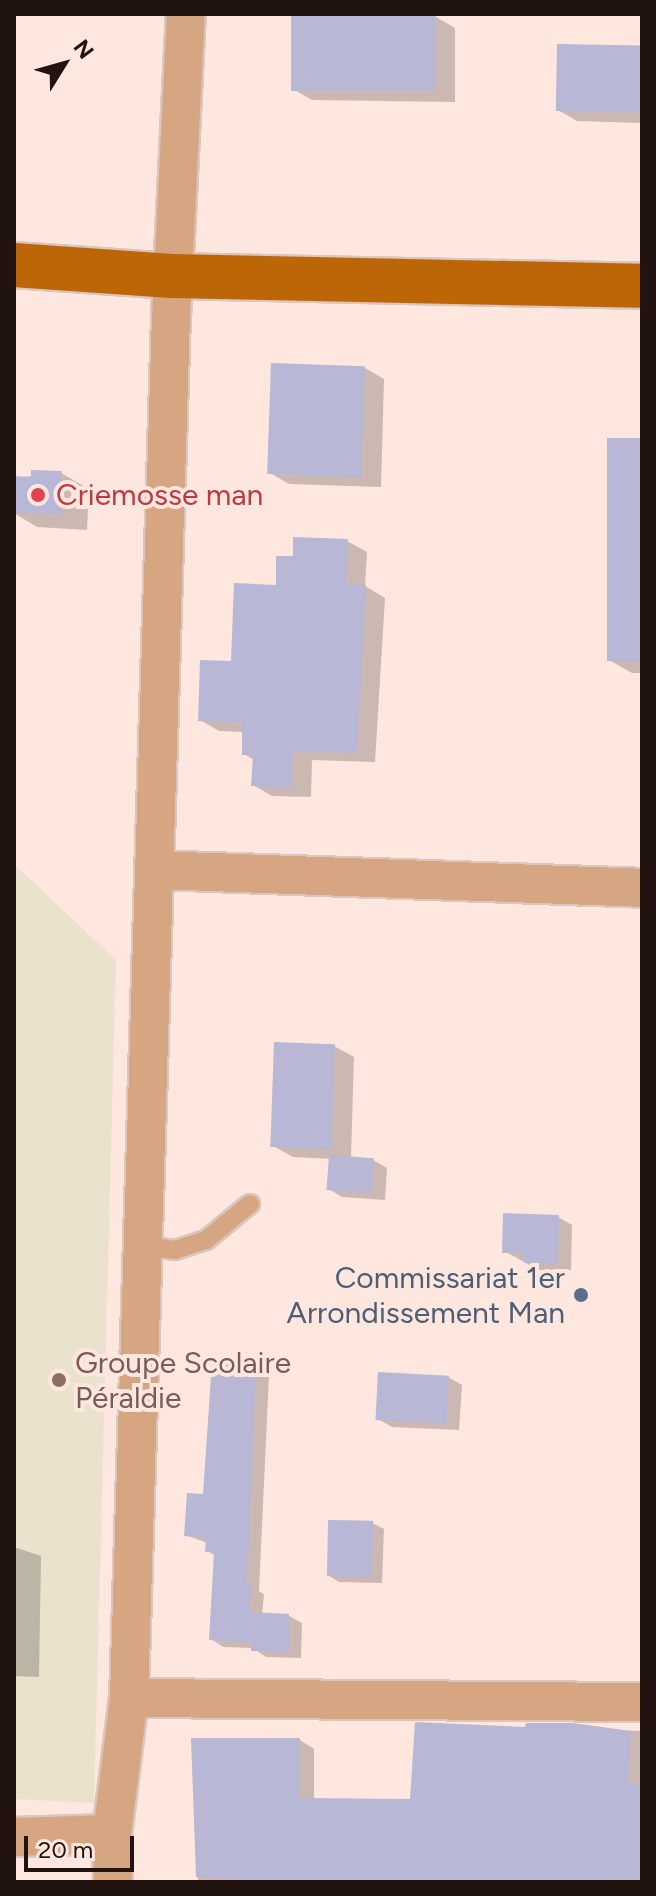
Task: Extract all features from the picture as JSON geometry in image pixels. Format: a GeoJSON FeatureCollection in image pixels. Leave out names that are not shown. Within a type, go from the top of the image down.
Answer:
{"type":"FeatureCollection","features":[{"type":"Feature","properties":{"kind":"main road"},"geometry":{"type":"LineString","coordinates":[[14,265],[172,276],[642,286]]}},
{"type":"Feature","properties":{"kind":"street"},"geometry":{"type":"LineString","coordinates":[[113,1882],[112,1834],[129,1698],[146,1246],[172,276],[186,14]]}},
{"type":"Feature","properties":{"kind":"street"},"geometry":{"type":"LineString","coordinates":[[156,870],[642,888]]}},
{"type":"Feature","properties":{"kind":"street"},"geometry":{"type":"LineString","coordinates":[[129,1698],[642,1702]]}},
{"type":"Feature","properties":{"kind":"street"},"geometry":{"type":"LineString","coordinates":[[14,1837],[112,1834]]}},
{"type":"Feature","properties":{"kind":"lane"},"geometry":{"type":"LineString","coordinates":[[146,1246],[175,1250],[206,1240],[250,1204]]}},
{"type":"Feature","properties":{"kind":"shaded area","name":"Groupe Scolaire Péraldie"},"geometry":{"type":"Polygon","coordinates":[[[14,864],[116,960],[94,1803],[14,1799],[14,864]]]}},
{"type":"Feature","properties":{"kind":"building"},"geometry":{"type":"Polygon","coordinates":[[[291,14],[436,14],[436,91],[291,91],[291,14]]]}},
{"type":"Feature","properties":{"kind":"building"},"geometry":{"type":"Polygon","coordinates":[[[557,44],[642,45],[641,112],[556,111],[557,44]]]}},
{"type":"Feature","properties":{"kind":"building"},"geometry":{"type":"Polygon","coordinates":[[[271,363],[365,366],[361,477],[267,474],[271,363]]]}},
{"type":"Feature","properties":{"kind":"building"},"geometry":{"type":"Polygon","coordinates":[[[607,438],[642,438],[642,661],[607,661],[607,438]]]}},
{"type":"Feature","properties":{"kind":"building","name":"Criemosse man"},"geometry":{"type":"Polygon","coordinates":[[[31,470],[62,471],[60,515],[14,512],[14,476],[31,477],[31,470]]]}},
{"type":"Feature","properties":{"kind":"building"},"geometry":{"type":"Polygon","coordinates":[[[293,537],[348,539],[346,584],[366,585],[357,753],[293,751],[292,788],[251,786],[253,755],[242,755],[242,723],[198,721],[200,660],[231,661],[234,583],[276,585],[276,556],[293,556],[293,537]]]}},
{"type":"Feature","properties":{"kind":"building"},"geometry":{"type":"Polygon","coordinates":[[[274,1042],[335,1044],[331,1149],[270,1147],[274,1042]]]}},
{"type":"Feature","properties":{"kind":"building"},"geometry":{"type":"Polygon","coordinates":[[[329,1155],[374,1158],[371,1193],[327,1190],[329,1155]]]}},
{"type":"Feature","properties":{"kind":"building"},"geometry":{"type":"Polygon","coordinates":[[[503,1213],[559,1215],[558,1264],[524,1263],[524,1253],[502,1253],[503,1213]]]}},
{"type":"Feature","properties":{"kind":"building"},"geometry":{"type":"Polygon","coordinates":[[[212,1362],[256,1366],[247,1584],[251,1585],[250,1612],[289,1614],[289,1652],[251,1651],[251,1643],[209,1640],[214,1552],[205,1552],[206,1538],[184,1536],[187,1493],[203,1494],[212,1362]]]}},
{"type":"Feature","properties":{"kind":"building"},"geometry":{"type":"Polygon","coordinates":[[[378,1372],[449,1376],[446,1424],[375,1420],[378,1372]]]}},
{"type":"Feature","properties":{"kind":"building"},"geometry":{"type":"Polygon","coordinates":[[[328,1520],[373,1521],[372,1577],[327,1576],[328,1520]]]}},
{"type":"Feature","properties":{"kind":"building"},"geometry":{"type":"Polygon","coordinates":[[[415,1722],[525,1727],[526,1723],[572,1723],[631,1731],[628,1783],[642,1784],[642,1879],[305,1882],[196,1877],[191,1738],[300,1738],[300,1798],[410,1799],[415,1722]]]}},
{"type":"Feature","properties":{"kind":"place","name":"Criemosse man"},"geometry":{"type":"Point","coordinates":[38,495]}},
{"type":"Feature","properties":{"kind":"place","name":"Commissariat 1er Arrondissement Man"},"geometry":{"type":"Point","coordinates":[581,1295]}},
{"type":"Feature","properties":{"kind":"place","name":"Groupe Scolaire Péraldie"},"geometry":{"type":"Point","coordinates":[59,1380]}}]}
